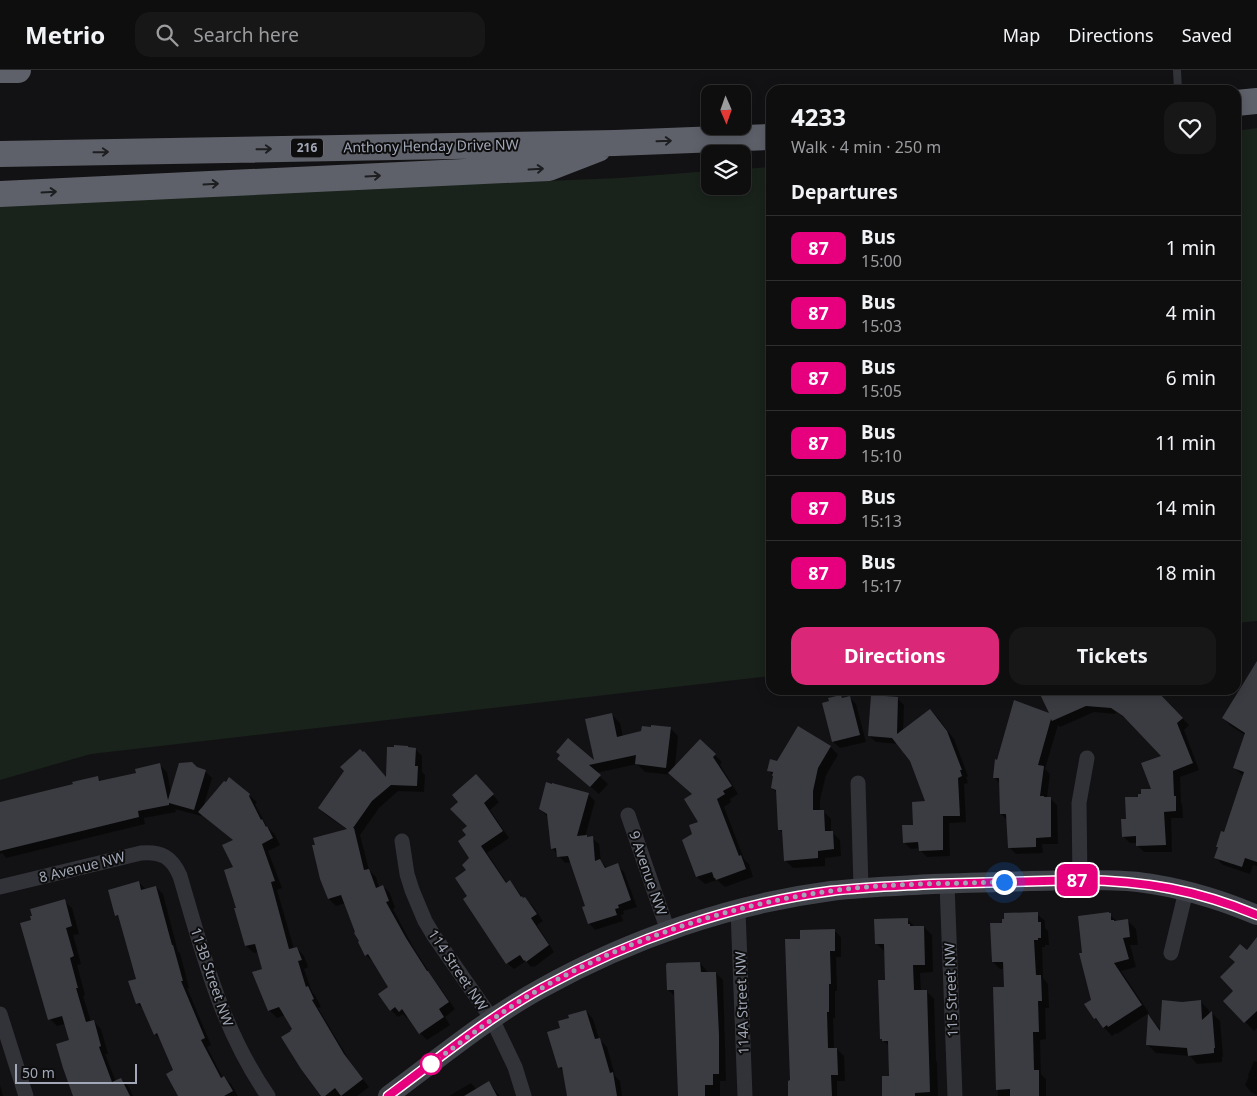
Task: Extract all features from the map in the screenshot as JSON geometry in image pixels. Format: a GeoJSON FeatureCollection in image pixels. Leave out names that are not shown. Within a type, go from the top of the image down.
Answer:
{"type":"FeatureCollection","features":[{"type":"Feature","properties":{"kind":"highway"},"geometry":{"type":"LineString","coordinates":[[0,70],[18,70]]}},
{"type":"Feature","properties":{"kind":"highway"},"geometry":{"type":"LineString","coordinates":[[1241,103],[1257,101]]}},
{"type":"Feature","properties":{"kind":"highway","name":"Anthony Henday Drive NW"},"geometry":{"type":"LineString","coordinates":[[0,154],[615,143],[766,137]]}},
{"type":"Feature","properties":{"kind":"highway"},"geometry":{"type":"LineString","coordinates":[[0,194],[549,168],[615,143]]}},
{"type":"Feature","properties":{"kind":"street"},"geometry":{"type":"LineString","coordinates":[[1080,880],[1079,803],[1087,758]]}},
{"type":"Feature","properties":{"kind":"street"},"geometry":{"type":"LineString","coordinates":[[858,783],[861,888]]}},
{"type":"Feature","properties":{"kind":"street","name":"9 Avenue NW"},"geometry":{"type":"LineString","coordinates":[[628,814],[668,931]]}},
{"type":"Feature","properties":{"kind":"street","name":"114 Street NW"},"geometry":{"type":"LineString","coordinates":[[402,841],[407,874],[425,921],[492,1019],[515,1067],[524,1096]]}},
{"type":"Feature","properties":{"kind":"street","name":"8 Avenue NW"},"geometry":{"type":"LineString","coordinates":[[0,887],[141,852],[158,853],[164,856]]}},
{"type":"Feature","properties":{"kind":"street","name":"113B Street NW"},"geometry":{"type":"LineString","coordinates":[[164,856],[172,861],[180,876],[209,975],[225,1018],[248,1065],[268,1096]]}},
{"type":"Feature","properties":{"kind":"street","name":"9 Avenue NW"},"geometry":{"type":"LineString","coordinates":[[388,1096],[492,1019],[542,988],[580,968],[668,931],[738,910],[798,896],[861,888],[1111,880],[1186,891],[1233,905],[1257,915]]}},
{"type":"Feature","properties":{"kind":"street","name":"115 Street NW"},"geometry":{"type":"LineString","coordinates":[[947,884],[955,1096]]}},
{"type":"Feature","properties":{"kind":"street"},"geometry":{"type":"LineString","coordinates":[[1171,954],[1186,891]]}},
{"type":"Feature","properties":{"kind":"street","name":"114A Street NW"},"geometry":{"type":"LineString","coordinates":[[738,910],[746,1096]]}},
{"type":"Feature","properties":{"kind":"street"},"geometry":{"type":"LineString","coordinates":[[0,1014],[26,1096]]}},
{"type":"Feature","properties":{"kind":"lane"},"geometry":{"type":"LineString","coordinates":[[1177,70],[1178,85]]}},
{"type":"Feature","properties":{"kind":"shaded area"},"geometry":{"type":"Polygon","coordinates":[[[1257,128],[1257,621],[1241,623],[1241,130],[1257,128]]]}},
{"type":"Feature","properties":{"kind":"shaded area"},"geometry":{"type":"Polygon","coordinates":[[[766,167],[766,677],[91,754],[0,780],[0,205],[619,178],[701,172],[701,195],[751,195],[751,168],[766,167]]]}},
{"type":"Feature","properties":{"kind":"building"},"geometry":{"type":"Polygon","coordinates":[[[1257,661],[1257,862],[1245,858],[1242,867],[1214,858],[1221,831],[1224,832],[1244,772],[1233,768],[1245,733],[1222,718],[1236,695],[1241,695],[1241,687],[1257,661]]]}},
{"type":"Feature","properties":{"kind":"building"},"geometry":{"type":"Polygon","coordinates":[[[841,695],[842,698],[850,696],[860,735],[832,742],[822,703],[829,701],[828,698],[841,695]]]}},
{"type":"Feature","properties":{"kind":"building"},"geometry":{"type":"Polygon","coordinates":[[[871,695],[898,697],[897,734],[930,709],[947,731],[962,770],[960,770],[962,776],[958,778],[960,816],[943,816],[943,850],[919,851],[918,842],[903,843],[902,825],[913,825],[912,802],[925,801],[910,761],[892,738],[868,736],[871,695]]]}},
{"type":"Feature","properties":{"kind":"building"},"geometry":{"type":"Polygon","coordinates":[[[1040,695],[1161,695],[1183,718],[1177,723],[1193,763],[1173,771],[1176,811],[1164,812],[1166,845],[1136,846],[1136,836],[1122,837],[1121,819],[1126,819],[1125,797],[1138,797],[1138,794],[1141,794],[1141,789],[1151,789],[1141,763],[1161,756],[1123,716],[1111,708],[1086,706],[1052,721],[1051,719],[1038,765],[1044,766],[1040,796],[1051,797],[1051,837],[1036,838],[1036,847],[1008,848],[1006,814],[1000,814],[999,778],[993,778],[995,759],[997,760],[1014,700],[1049,713],[1040,695]]]}},
{"type":"Feature","properties":{"kind":"building"},"geometry":{"type":"Polygon","coordinates":[[[612,713],[617,737],[641,731],[642,726],[671,727],[666,768],[635,764],[636,755],[589,765],[601,775],[590,787],[557,759],[560,755],[556,752],[568,738],[594,760],[585,719],[612,713]]]}},
{"type":"Feature","properties":{"kind":"building"},"geometry":{"type":"Polygon","coordinates":[[[798,726],[831,746],[818,768],[813,791],[813,810],[824,810],[825,831],[833,831],[834,849],[818,851],[818,858],[784,861],[782,830],[778,830],[776,790],[771,788],[773,772],[767,771],[770,759],[777,761],[798,726]]]}},
{"type":"Feature","properties":{"kind":"building"},"geometry":{"type":"Polygon","coordinates":[[[700,739],[716,754],[713,757],[732,786],[723,791],[725,794],[717,799],[746,869],[716,880],[712,872],[696,877],[682,840],[692,834],[689,825],[698,822],[684,799],[692,794],[668,773],[700,739]]]}},
{"type":"Feature","properties":{"kind":"building"},"geometry":{"type":"Polygon","coordinates":[[[394,745],[416,748],[415,766],[418,766],[417,786],[391,785],[372,801],[353,828],[364,870],[369,869],[376,888],[383,885],[389,901],[386,902],[406,938],[449,1002],[439,1009],[444,1017],[419,1034],[402,1009],[399,1012],[395,1007],[390,1011],[378,994],[388,987],[368,954],[365,956],[354,933],[341,895],[328,899],[320,879],[312,845],[315,845],[313,838],[347,829],[318,808],[344,771],[340,767],[360,749],[364,751],[386,777],[387,747],[394,747],[394,745]]]}},
{"type":"Feature","properties":{"kind":"building"},"geometry":{"type":"Polygon","coordinates":[[[192,762],[197,767],[206,770],[194,810],[169,803],[169,805],[138,811],[139,817],[0,851],[0,802],[98,776],[99,781],[136,773],[135,769],[160,763],[168,800],[179,763],[192,762]]]}},
{"type":"Feature","properties":{"kind":"building"},"geometry":{"type":"Polygon","coordinates":[[[476,774],[494,794],[484,803],[503,831],[481,846],[506,883],[510,880],[521,897],[525,897],[537,914],[531,918],[549,945],[526,962],[520,955],[506,964],[463,899],[467,896],[455,878],[466,870],[462,865],[469,858],[458,841],[466,835],[462,830],[467,826],[450,809],[458,802],[452,795],[476,774]]]}},
{"type":"Feature","properties":{"kind":"building"},"geometry":{"type":"Polygon","coordinates":[[[229,777],[250,794],[249,796],[261,820],[267,826],[273,838],[262,844],[275,881],[271,882],[289,949],[297,947],[302,960],[298,961],[306,987],[308,986],[314,999],[312,1000],[344,1054],[363,1079],[341,1096],[335,1088],[325,1096],[321,1096],[301,1069],[281,1037],[292,1029],[279,1007],[268,1011],[252,972],[262,969],[255,944],[245,946],[224,870],[233,867],[222,845],[233,840],[198,812],[229,777]]]}},
{"type":"Feature","properties":{"kind":"building"},"geometry":{"type":"Polygon","coordinates":[[[546,782],[589,793],[577,836],[593,836],[595,861],[600,859],[605,868],[618,863],[631,900],[618,905],[619,908],[615,909],[617,915],[588,924],[582,907],[585,906],[568,856],[557,857],[556,848],[551,849],[547,814],[539,809],[546,782]]]}},
{"type":"Feature","properties":{"kind":"building"},"geometry":{"type":"Polygon","coordinates":[[[139,881],[141,890],[156,886],[183,981],[181,981],[205,1038],[201,1040],[221,1078],[224,1076],[233,1091],[224,1096],[178,1096],[166,1074],[173,1070],[157,1033],[154,1035],[140,1003],[136,1004],[128,981],[136,979],[118,915],[115,916],[108,890],[139,881]]]}},
{"type":"Feature","properties":{"kind":"building"},"geometry":{"type":"Polygon","coordinates":[[[65,899],[72,926],[66,928],[74,956],[70,958],[86,1022],[94,1020],[101,1046],[99,1047],[112,1082],[121,1078],[130,1096],[73,1096],[63,1068],[56,1044],[69,1040],[62,1016],[48,1020],[20,923],[31,920],[30,909],[65,899]]]}},
{"type":"Feature","properties":{"kind":"building"},"geometry":{"type":"Polygon","coordinates":[[[1038,912],[1038,922],[1041,922],[1041,938],[1034,940],[1036,975],[1041,975],[1042,1001],[1038,1001],[1039,1032],[1033,1032],[1034,1070],[1039,1070],[1039,1096],[1010,1096],[1010,1089],[996,1090],[993,987],[1004,987],[1003,962],[992,962],[990,923],[1002,923],[1004,913],[1038,912]]]}},
{"type":"Feature","properties":{"kind":"building"},"geometry":{"type":"Polygon","coordinates":[[[1111,913],[1111,920],[1128,919],[1130,937],[1123,938],[1129,959],[1114,963],[1142,1005],[1108,1027],[1107,1025],[1103,1028],[1084,1004],[1091,1000],[1079,953],[1082,953],[1078,916],[1111,913]]]}},
{"type":"Feature","properties":{"kind":"building"},"geometry":{"type":"Polygon","coordinates":[[[908,918],[910,926],[924,926],[925,965],[913,965],[914,990],[927,990],[930,1092],[915,1093],[915,1096],[882,1096],[882,1076],[889,1076],[888,1041],[880,1039],[878,980],[885,980],[884,944],[875,944],[874,919],[908,918]]]}},
{"type":"Feature","properties":{"kind":"building"},"geometry":{"type":"Polygon","coordinates":[[[835,929],[835,951],[830,951],[831,984],[829,984],[829,1012],[827,1012],[828,1048],[837,1048],[838,1075],[831,1075],[832,1096],[788,1096],[788,1081],[790,1080],[785,939],[800,939],[800,930],[835,929]]]}},
{"type":"Feature","properties":{"kind":"building"},"geometry":{"type":"Polygon","coordinates":[[[1257,937],[1257,1011],[1244,1023],[1223,1001],[1233,991],[1220,977],[1235,962],[1229,957],[1240,944],[1247,950],[1257,937]]]}},
{"type":"Feature","properties":{"kind":"building"},"geometry":{"type":"Polygon","coordinates":[[[700,962],[701,972],[716,972],[719,1074],[713,1074],[713,1085],[705,1085],[705,1096],[678,1096],[674,990],[667,990],[666,965],[667,963],[700,962]]]}},
{"type":"Feature","properties":{"kind":"building"},"geometry":{"type":"Polygon","coordinates":[[[1162,1000],[1182,1002],[1201,1000],[1202,1020],[1212,1011],[1214,1053],[1188,1056],[1187,1048],[1146,1045],[1148,1014],[1160,1031],[1162,1000]]]}},
{"type":"Feature","properties":{"kind":"building"},"geometry":{"type":"Polygon","coordinates":[[[586,1010],[595,1039],[600,1038],[610,1073],[613,1072],[617,1096],[567,1096],[562,1067],[558,1068],[547,1032],[560,1028],[558,1021],[569,1018],[568,1015],[586,1010]]]}},
{"type":"Feature","properties":{"kind":"building"},"geometry":{"type":"Polygon","coordinates":[[[489,1081],[497,1096],[464,1096],[489,1081]]]}},
{"type":"Feature","properties":{"kind":"bus line","name":"87"},"geometry":{"type":"LineString","coordinates":[[388,1096],[516,1003],[580,968],[668,931],[738,910],[798,896],[882,886],[1111,880],[1186,891],[1233,905],[1257,915]]}},
{"type":"Feature","properties":{"kind":"route"},"geometry":{"type":"LineString","coordinates":[[431,1064],[492,1019],[542,988],[580,968],[668,931],[738,910],[798,896],[831,891],[882,886],[1004,882]]}}]}
